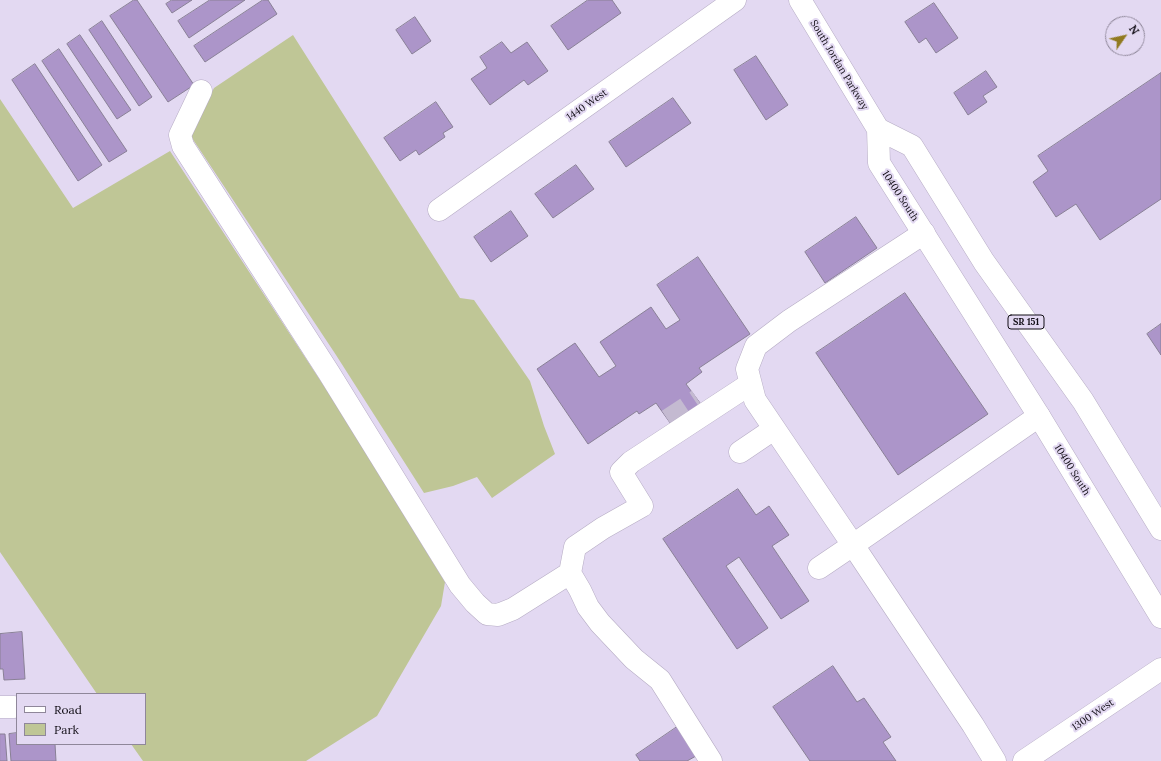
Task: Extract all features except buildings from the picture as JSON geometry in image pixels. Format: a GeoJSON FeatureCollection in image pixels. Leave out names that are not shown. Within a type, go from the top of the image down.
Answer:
{"type":"FeatureCollection","features":[{"type":"Feature","properties":{"kind":"main road","name":"1440 West"},"geometry":{"type":"LineString","coordinates":[[439,210],[735,0]]}},
{"type":"Feature","properties":{"kind":"main road","name":"South Jordan Parkway"},"geometry":{"type":"LineString","coordinates":[[800,0],[878,129]]}},
{"type":"Feature","properties":{"kind":"main road"},"geometry":{"type":"LineString","coordinates":[[201,91],[180,135],[183,146],[329,373],[460,585],[487,614],[498,615],[512,609],[570,573]]}},
{"type":"Feature","properties":{"kind":"main road","name":"10400 South"},"geometry":{"type":"LineString","coordinates":[[878,129],[879,163],[1039,416],[1161,617]]}},
{"type":"Feature","properties":{"kind":"main road","name":"SR 151"},"geometry":{"type":"LineString","coordinates":[[878,129],[912,146],[984,262],[1083,401],[1161,529]]}},
{"type":"Feature","properties":{"kind":"main road"},"geometry":{"type":"LineString","coordinates":[[924,233],[789,321],[756,346],[747,370],[755,400],[973,725],[995,761]]}},
{"type":"Feature","properties":{"kind":"main road"},"geometry":{"type":"LineString","coordinates":[[711,761],[660,680],[634,659],[600,624],[588,607],[570,573],[575,547],[603,528],[642,506],[621,472],[631,462],[662,441],[707,403],[750,384]]}},
{"type":"Feature","properties":{"kind":"main road"},"geometry":{"type":"LineString","coordinates":[[819,568],[1039,416]]}},
{"type":"Feature","properties":{"kind":"main road"},"geometry":{"type":"LineString","coordinates":[[662,441],[662,424],[668,420]]}},
{"type":"Feature","properties":{"kind":"main road"},"geometry":{"type":"LineString","coordinates":[[740,452],[774,429]]}},
{"type":"Feature","properties":{"kind":"main road","name":"1300 West"},"geometry":{"type":"LineString","coordinates":[[1024,761],[1161,669]]}},
{"type":"Feature","properties":{"kind":"green space"},"geometry":{"type":"Polygon","coordinates":[[[293,35],[460,298],[474,300],[530,381],[544,426],[555,454],[492,498],[477,477],[453,486],[424,493],[336,355],[190,135],[214,88],[293,35]]]}},
{"type":"Feature","properties":{"kind":"green space"},"geometry":{"type":"Polygon","coordinates":[[[0,99],[73,208],[170,151],[337,406],[445,582],[441,606],[377,716],[306,761],[143,761],[132,745],[146,745],[146,693],[96,693],[0,552],[0,99]]]}},
{"type":"Feature","properties":{"kind":"tunnel"},"geometry":{"type":"LineString","coordinates":[[668,420],[698,400]]}}]}
